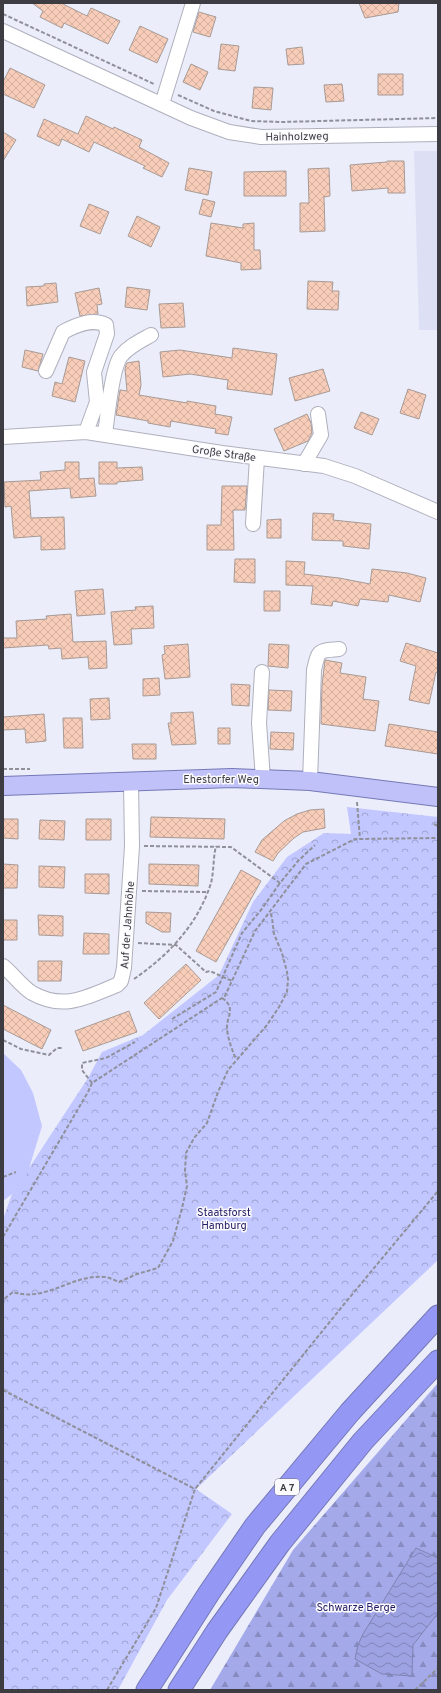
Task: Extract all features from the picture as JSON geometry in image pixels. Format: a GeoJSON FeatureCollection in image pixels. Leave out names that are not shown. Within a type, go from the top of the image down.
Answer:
{"type":"FeatureCollection","features":[{"type":"Feature","properties":{"kind":"highway","name":"A 7"},"geometry":{"type":"LineString","coordinates":[[147,1690],[209,1593],[255,1526],[350,1412],[438,1316]]}},
{"type":"Feature","properties":{"kind":"highway","name":"A 7"},"geometry":{"type":"LineString","coordinates":[[179,1690],[217,1632],[280,1543],[363,1441],[438,1360]]}},
{"type":"Feature","properties":{"kind":"main road","name":"Ehestorfer Weg"},"geometry":{"type":"LineString","coordinates":[[3,786],[209,778],[263,779],[310,781],[438,797]]}},
{"type":"Feature","properties":{"kind":"street"},"geometry":{"type":"LineString","coordinates":[[162,104],[193,3]]}},
{"type":"Feature","properties":{"kind":"street","name":"Hainholzweg"},"geometry":{"type":"LineString","coordinates":[[3,31],[162,104],[229,132],[261,137],[438,134]]}},
{"type":"Feature","properties":{"kind":"street"},"geometry":{"type":"LineString","coordinates":[[46,371],[63,332],[81,323],[101,322],[106,325],[107,334],[94,372],[98,402],[86,432]]}},
{"type":"Feature","properties":{"kind":"street"},"geometry":{"type":"LineString","coordinates":[[105,435],[115,372],[120,357],[133,344],[151,335]]}},
{"type":"Feature","properties":{"kind":"street"},"geometry":{"type":"LineString","coordinates":[[304,464],[321,435],[318,414]]}},
{"type":"Feature","properties":{"kind":"street","name":"Große Straße"},"geometry":{"type":"LineString","coordinates":[[3,437],[86,432],[257,458],[324,466],[355,476],[438,512]]}},
{"type":"Feature","properties":{"kind":"street"},"geometry":{"type":"LineString","coordinates":[[253,524],[257,458]]}},
{"type":"Feature","properties":{"kind":"street"},"geometry":{"type":"LineString","coordinates":[[310,781],[314,670],[318,654],[322,650],[339,649]]}},
{"type":"Feature","properties":{"kind":"street"},"geometry":{"type":"LineString","coordinates":[[262,672],[259,723],[263,779]]}},
{"type":"Feature","properties":{"kind":"street","name":"Auf der Jahnhöhe"},"geometry":{"type":"LineString","coordinates":[[3,966],[18,982],[32,993],[51,1000],[75,1002],[117,985],[121,981],[124,968],[132,846],[131,782]]}},
{"type":"Feature","properties":{"kind":"path"},"geometry":{"type":"LineString","coordinates":[[3,14],[214,111],[251,121],[281,122],[438,118]]}},
{"type":"Feature","properties":{"kind":"path"},"geometry":{"type":"LineString","coordinates":[[3,769],[34,769]]}},
{"type":"Feature","properties":{"kind":"path"},"geometry":{"type":"LineString","coordinates":[[357,801],[360,839]]}},
{"type":"Feature","properties":{"kind":"path"},"geometry":{"type":"LineString","coordinates":[[434,824],[438,826]]}},
{"type":"Feature","properties":{"kind":"path"},"geometry":{"type":"LineString","coordinates":[[3,1237],[92,1083],[225,996],[255,931],[306,864],[355,839],[438,838]]}},
{"type":"Feature","properties":{"kind":"path"},"geometry":{"type":"LineString","coordinates":[[172,1019],[216,992],[242,933],[261,910],[280,882],[298,861],[315,845]]}},
{"type":"Feature","properties":{"kind":"path"},"geometry":{"type":"LineString","coordinates":[[144,846],[231,847],[280,882]]}},
{"type":"Feature","properties":{"kind":"path"},"geometry":{"type":"LineString","coordinates":[[121,981],[127,983],[134,979],[176,945],[193,921],[201,908],[211,881],[216,846]]}},
{"type":"Feature","properties":{"kind":"path"},"geometry":{"type":"LineString","coordinates":[[142,891],[207,892]]}},
{"type":"Feature","properties":{"kind":"path"},"geometry":{"type":"LineString","coordinates":[[3,1304],[4,1299],[13,1292],[23,1295],[37,1294],[56,1289],[67,1283],[104,1277],[119,1282],[137,1274],[158,1268],[173,1241],[182,1208],[187,1186],[185,1170],[186,1153],[194,1138],[207,1123],[228,1070],[267,1025],[287,992],[287,972],[282,953],[275,938],[270,912]]}},
{"type":"Feature","properties":{"kind":"path"},"geometry":{"type":"LineString","coordinates":[[126,943],[176,945],[206,972],[210,971],[232,981]]}},
{"type":"Feature","properties":{"kind":"path"},"geometry":{"type":"LineString","coordinates":[[222,998],[227,1001],[230,1006],[227,1028],[228,1038],[236,1059]]}},
{"type":"Feature","properties":{"kind":"path"},"geometry":{"type":"LineString","coordinates":[[3,1040],[21,1049],[49,1055],[57,1048],[62,1048]]}},
{"type":"Feature","properties":{"kind":"path"},"geometry":{"type":"LineString","coordinates":[[92,1083],[82,1070],[82,1062],[106,1058],[135,1042]]}},
{"type":"Feature","properties":{"kind":"path"},"geometry":{"type":"LineString","coordinates":[[3,1177],[16,1172]]}},
{"type":"Feature","properties":{"kind":"path"},"geometry":{"type":"LineString","coordinates":[[107,1690],[156,1608],[195,1489],[345,1303],[438,1191]]}},
{"type":"Feature","properties":{"kind":"path"},"geometry":{"type":"LineString","coordinates":[[3,1390],[195,1489]]}},
{"type":"Feature","properties":{"kind":"path"},"geometry":{"type":"LineString","coordinates":[[415,1690],[438,1668]]}},
{"type":"Feature","properties":{"kind":"shaded area"},"geometry":{"type":"Polygon","coordinates":[[[414,151],[438,151],[438,330],[419,330],[414,151]]]}},
{"type":"Feature","properties":{"kind":"green space","name":"Staatsforst Hamburg"},"geometry":{"type":"Polygon","coordinates":[[[347,807],[438,817],[438,1260],[196,1489],[232,1514],[167,1600],[118,1690],[3,1690],[3,1219],[12,1194],[88,1078],[102,1052],[143,1035],[219,975],[253,902],[287,857],[324,833],[351,834],[347,807]]]}},
{"type":"Feature","properties":{"kind":"green space"},"geometry":{"type":"Polygon","coordinates":[[[3,1053],[21,1070],[33,1093],[42,1126],[28,1172],[12,1194],[3,1201],[3,1053]]]}},
{"type":"Feature","properties":{"kind":"green space","name":"Schwarze Berge"},"geometry":{"type":"Polygon","coordinates":[[[438,1383],[438,1690],[210,1690],[293,1550],[438,1383]]]}},
{"type":"Feature","properties":{"kind":"water"},"geometry":{"type":"Polygon","coordinates":[[[416,1548],[438,1558],[438,1613],[413,1645],[412,1676],[382,1674],[355,1659],[358,1645],[363,1634],[416,1548]]]}},
{"type":"Feature","properties":{"kind":"building"},"geometry":{"type":"Polygon","coordinates":[[[32,3],[61,3],[87,16],[91,8],[120,21],[108,44],[64,23],[62,28],[40,17],[43,11],[32,3]]]}},
{"type":"Feature","properties":{"kind":"building"},"geometry":{"type":"Polygon","coordinates":[[[359,3],[399,3],[398,12],[365,18],[359,3]]]}},
{"type":"Feature","properties":{"kind":"building"},"geometry":{"type":"Polygon","coordinates":[[[199,12],[216,17],[210,37],[193,32],[199,12]]]}},
{"type":"Feature","properties":{"kind":"building"},"geometry":{"type":"Polygon","coordinates":[[[140,26],[168,39],[157,63],[129,50],[140,26]]]}},
{"type":"Feature","properties":{"kind":"building"},"geometry":{"type":"Polygon","coordinates":[[[221,44],[239,46],[235,71],[218,69],[221,44]]]}},
{"type":"Feature","properties":{"kind":"building"},"geometry":{"type":"Polygon","coordinates":[[[302,47],[304,64],[288,65],[286,49],[302,47]]]}},
{"type":"Feature","properties":{"kind":"building"},"geometry":{"type":"Polygon","coordinates":[[[191,64],[208,72],[200,90],[183,82],[191,64]]]}},
{"type":"Feature","properties":{"kind":"building"},"geometry":{"type":"Polygon","coordinates":[[[10,68],[45,85],[34,108],[3,94],[3,82],[10,68]]]}},
{"type":"Feature","properties":{"kind":"building"},"geometry":{"type":"Polygon","coordinates":[[[378,74],[403,74],[403,95],[378,95],[378,74]]]}},
{"type":"Feature","properties":{"kind":"building"},"geometry":{"type":"Polygon","coordinates":[[[342,84],[344,101],[326,102],[324,85],[342,84]]]}},
{"type":"Feature","properties":{"kind":"building"},"geometry":{"type":"Polygon","coordinates":[[[254,87],[273,88],[271,110],[252,108],[254,87]]]}},
{"type":"Feature","properties":{"kind":"building"},"geometry":{"type":"Polygon","coordinates":[[[86,116],[113,129],[114,127],[142,140],[139,147],[169,163],[162,177],[143,168],[145,166],[94,142],[89,152],[62,139],[59,146],[37,136],[44,119],[78,134],[86,116]]]}},
{"type":"Feature","properties":{"kind":"building"},"geometry":{"type":"Polygon","coordinates":[[[3,132],[16,140],[3,161],[3,132]]]}},
{"type":"Feature","properties":{"kind":"building"},"geometry":{"type":"Polygon","coordinates":[[[387,161],[404,161],[405,193],[388,193],[388,188],[352,191],[350,165],[387,161]]]}},
{"type":"Feature","properties":{"kind":"building"},"geometry":{"type":"Polygon","coordinates":[[[189,168],[212,172],[208,195],[185,190],[189,168]]]}},
{"type":"Feature","properties":{"kind":"building"},"geometry":{"type":"Polygon","coordinates":[[[329,168],[330,196],[324,197],[325,231],[300,232],[300,203],[309,203],[308,169],[329,168]]]}},
{"type":"Feature","properties":{"kind":"building"},"geometry":{"type":"Polygon","coordinates":[[[286,171],[286,196],[244,196],[244,172],[286,171]]]}},
{"type":"Feature","properties":{"kind":"building"},"geometry":{"type":"Polygon","coordinates":[[[203,199],[215,202],[211,217],[199,214],[203,199]]]}},
{"type":"Feature","properties":{"kind":"building"},"geometry":{"type":"Polygon","coordinates":[[[89,204],[109,212],[100,234],[80,226],[89,204]]]}},
{"type":"Feature","properties":{"kind":"building"},"geometry":{"type":"Polygon","coordinates":[[[137,216],[160,227],[151,247],[128,236],[137,216]]]}},
{"type":"Feature","properties":{"kind":"building"},"geometry":{"type":"Polygon","coordinates":[[[211,223],[243,228],[243,224],[254,223],[254,250],[260,250],[261,269],[241,270],[241,263],[206,256],[211,223]]]}},
{"type":"Feature","properties":{"kind":"building"},"geometry":{"type":"Polygon","coordinates":[[[308,281],[333,282],[332,291],[339,291],[338,310],[307,309],[308,281]]]}},
{"type":"Feature","properties":{"kind":"building"},"geometry":{"type":"Polygon","coordinates":[[[56,283],[58,302],[27,306],[26,287],[44,286],[44,284],[56,283]]]}},
{"type":"Feature","properties":{"kind":"building"},"geometry":{"type":"Polygon","coordinates":[[[127,287],[150,290],[147,310],[125,307],[127,287]]]}},
{"type":"Feature","properties":{"kind":"building"},"geometry":{"type":"Polygon","coordinates":[[[99,288],[102,304],[97,305],[98,314],[80,316],[75,293],[99,288]]]}},
{"type":"Feature","properties":{"kind":"building"},"geometry":{"type":"Polygon","coordinates":[[[183,303],[185,327],[161,328],[159,304],[183,303]]]}},
{"type":"Feature","properties":{"kind":"building"},"geometry":{"type":"Polygon","coordinates":[[[233,348],[277,354],[272,395],[227,389],[228,380],[190,374],[163,377],[160,352],[180,350],[232,358],[233,348]]]}},
{"type":"Feature","properties":{"kind":"building"},"geometry":{"type":"Polygon","coordinates":[[[25,350],[43,354],[38,371],[22,367],[25,350]]]}},
{"type":"Feature","properties":{"kind":"building"},"geometry":{"type":"Polygon","coordinates":[[[69,357],[85,361],[75,402],[52,396],[55,382],[62,384],[69,357]]]}},
{"type":"Feature","properties":{"kind":"building"},"geometry":{"type":"Polygon","coordinates":[[[139,361],[141,385],[139,395],[216,406],[215,414],[232,417],[228,435],[215,433],[216,429],[171,421],[170,427],[116,415],[120,390],[127,391],[126,365],[127,363],[139,361]]]}},
{"type":"Feature","properties":{"kind":"building"},"geometry":{"type":"Polygon","coordinates":[[[323,369],[330,391],[295,401],[289,378],[323,369]]]}},
{"type":"Feature","properties":{"kind":"building"},"geometry":{"type":"Polygon","coordinates":[[[408,389],[426,395],[419,419],[400,413],[408,389]]]}},
{"type":"Feature","properties":{"kind":"building"},"geometry":{"type":"Polygon","coordinates":[[[361,412],[379,419],[372,435],[354,428],[361,412]]]}},
{"type":"Feature","properties":{"kind":"building"},"geometry":{"type":"Polygon","coordinates":[[[307,414],[311,423],[312,433],[308,441],[284,451],[274,429],[307,414]]]}},
{"type":"Feature","properties":{"kind":"building"},"geometry":{"type":"Polygon","coordinates":[[[65,462],[79,462],[79,479],[94,478],[96,496],[71,498],[70,488],[29,491],[31,518],[64,517],[65,549],[41,550],[41,536],[14,538],[11,506],[5,507],[4,482],[41,480],[40,472],[65,470],[65,462]]]}},
{"type":"Feature","properties":{"kind":"building"},"geometry":{"type":"Polygon","coordinates":[[[99,462],[117,462],[117,468],[142,467],[143,480],[117,482],[117,484],[99,484],[99,462]]]}},
{"type":"Feature","properties":{"kind":"building"},"geometry":{"type":"Polygon","coordinates":[[[222,486],[247,486],[245,510],[233,510],[234,550],[207,550],[207,525],[221,525],[222,486]]]}},
{"type":"Feature","properties":{"kind":"building"},"geometry":{"type":"Polygon","coordinates":[[[313,513],[334,514],[333,520],[371,524],[369,549],[343,546],[343,541],[312,540],[313,513]]]}},
{"type":"Feature","properties":{"kind":"building"},"geometry":{"type":"Polygon","coordinates":[[[281,519],[281,538],[267,538],[267,520],[281,519]]]}},
{"type":"Feature","properties":{"kind":"building"},"geometry":{"type":"Polygon","coordinates":[[[235,559],[255,559],[255,583],[234,582],[235,559]]]}},
{"type":"Feature","properties":{"kind":"building"},"geometry":{"type":"Polygon","coordinates":[[[286,561],[305,562],[304,574],[339,578],[370,584],[372,569],[407,573],[426,578],[420,602],[389,595],[388,602],[360,599],[358,606],[333,601],[332,606],[311,604],[313,586],[286,585],[286,561]]]}},
{"type":"Feature","properties":{"kind":"building"},"geometry":{"type":"Polygon","coordinates":[[[103,589],[105,614],[77,616],[75,591],[103,589]]]}},
{"type":"Feature","properties":{"kind":"building"},"geometry":{"type":"Polygon","coordinates":[[[264,591],[280,591],[280,611],[264,611],[264,591]]]}},
{"type":"Feature","properties":{"kind":"building"},"geometry":{"type":"Polygon","coordinates":[[[153,606],[154,628],[131,629],[132,644],[114,645],[111,612],[136,610],[135,607],[153,606]]]}},
{"type":"Feature","properties":{"kind":"building"},"geometry":{"type":"Polygon","coordinates":[[[71,614],[73,642],[106,641],[107,668],[89,669],[88,657],[62,659],[61,648],[49,649],[48,645],[3,648],[3,638],[17,638],[16,621],[47,619],[46,616],[71,614]]]}},
{"type":"Feature","properties":{"kind":"building"},"geometry":{"type":"Polygon","coordinates":[[[406,643],[438,653],[438,673],[436,672],[429,704],[409,700],[416,666],[400,661],[406,643]]]}},
{"type":"Feature","properties":{"kind":"building"},"geometry":{"type":"Polygon","coordinates":[[[188,644],[190,677],[165,679],[162,655],[165,654],[164,646],[188,644]]]}},
{"type":"Feature","properties":{"kind":"building"},"geometry":{"type":"Polygon","coordinates":[[[269,644],[289,645],[288,668],[268,666],[269,644]]]}},
{"type":"Feature","properties":{"kind":"building"},"geometry":{"type":"Polygon","coordinates":[[[325,660],[342,663],[340,673],[366,677],[363,699],[379,701],[375,731],[321,724],[322,685],[325,660]]]}},
{"type":"Feature","properties":{"kind":"building"},"geometry":{"type":"Polygon","coordinates":[[[159,678],[160,695],[143,696],[143,679],[159,678]]]}},
{"type":"Feature","properties":{"kind":"building"},"geometry":{"type":"Polygon","coordinates":[[[231,684],[250,685],[249,706],[232,705],[231,684]]]}},
{"type":"Feature","properties":{"kind":"building"},"geometry":{"type":"Polygon","coordinates":[[[269,690],[292,691],[291,711],[268,710],[269,690]]]}},
{"type":"Feature","properties":{"kind":"building"},"geometry":{"type":"Polygon","coordinates":[[[109,698],[110,719],[91,720],[90,699],[109,698]]]}},
{"type":"Feature","properties":{"kind":"building"},"geometry":{"type":"Polygon","coordinates":[[[193,712],[196,744],[172,745],[168,723],[171,723],[171,713],[193,712]]]}},
{"type":"Feature","properties":{"kind":"building"},"geometry":{"type":"Polygon","coordinates":[[[44,714],[46,741],[26,743],[25,729],[3,730],[3,717],[44,714]]]}},
{"type":"Feature","properties":{"kind":"building"},"geometry":{"type":"Polygon","coordinates":[[[63,718],[82,718],[83,748],[64,748],[63,718]]]}},
{"type":"Feature","properties":{"kind":"building"},"geometry":{"type":"Polygon","coordinates":[[[389,724],[438,732],[438,754],[385,746],[389,724]]]}},
{"type":"Feature","properties":{"kind":"building"},"geometry":{"type":"Polygon","coordinates":[[[218,728],[230,728],[230,744],[218,744],[218,728]]]}},
{"type":"Feature","properties":{"kind":"building"},"geometry":{"type":"Polygon","coordinates":[[[271,732],[294,733],[293,750],[270,749],[271,732]]]}},
{"type":"Feature","properties":{"kind":"building"},"geometry":{"type":"Polygon","coordinates":[[[132,744],[156,744],[156,759],[133,759],[132,744]]]}},
{"type":"Feature","properties":{"kind":"building"},"geometry":{"type":"Polygon","coordinates":[[[324,809],[325,828],[303,832],[278,853],[273,861],[255,852],[262,840],[284,821],[297,814],[310,810],[324,809]]]}},
{"type":"Feature","properties":{"kind":"building"},"geometry":{"type":"Polygon","coordinates":[[[151,817],[225,819],[224,839],[150,837],[151,817]]]}},
{"type":"Feature","properties":{"kind":"building"},"geometry":{"type":"Polygon","coordinates":[[[3,819],[18,819],[18,839],[3,838],[3,819]]]}},
{"type":"Feature","properties":{"kind":"building"},"geometry":{"type":"Polygon","coordinates":[[[86,819],[111,819],[111,840],[86,840],[86,819]]]}},
{"type":"Feature","properties":{"kind":"building"},"geometry":{"type":"Polygon","coordinates":[[[40,820],[65,821],[64,840],[39,839],[40,820]]]}},
{"type":"Feature","properties":{"kind":"building"},"geometry":{"type":"Polygon","coordinates":[[[3,864],[18,865],[17,888],[3,888],[3,864]]]}},
{"type":"Feature","properties":{"kind":"building"},"geometry":{"type":"Polygon","coordinates":[[[149,864],[199,865],[198,886],[149,884],[149,864]]]}},
{"type":"Feature","properties":{"kind":"building"},"geometry":{"type":"Polygon","coordinates":[[[39,866],[65,867],[64,888],[39,887],[39,866]]]}},
{"type":"Feature","properties":{"kind":"building"},"geometry":{"type":"Polygon","coordinates":[[[241,870],[261,881],[216,962],[196,951],[241,870]]]}},
{"type":"Feature","properties":{"kind":"building"},"geometry":{"type":"Polygon","coordinates":[[[85,874],[109,874],[109,894],[85,893],[85,874]]]}},
{"type":"Feature","properties":{"kind":"building"},"geometry":{"type":"Polygon","coordinates":[[[146,912],[171,913],[170,932],[162,932],[146,923],[146,912]]]}},
{"type":"Feature","properties":{"kind":"building"},"geometry":{"type":"Polygon","coordinates":[[[38,915],[63,916],[63,936],[39,935],[38,915]]]}},
{"type":"Feature","properties":{"kind":"building"},"geometry":{"type":"Polygon","coordinates":[[[3,920],[17,920],[17,940],[3,940],[3,920]]]}},
{"type":"Feature","properties":{"kind":"building"},"geometry":{"type":"Polygon","coordinates":[[[84,933],[109,934],[109,954],[83,954],[84,933]]]}},
{"type":"Feature","properties":{"kind":"building"},"geometry":{"type":"Polygon","coordinates":[[[38,961],[62,961],[61,981],[38,981],[38,961]]]}},
{"type":"Feature","properties":{"kind":"building"},"geometry":{"type":"Polygon","coordinates":[[[186,964],[201,980],[159,1019],[144,1003],[186,964]]]}},
{"type":"Feature","properties":{"kind":"building"},"geometry":{"type":"Polygon","coordinates":[[[3,1005],[51,1030],[42,1049],[3,1029],[3,1005]]]}},
{"type":"Feature","properties":{"kind":"building"},"geometry":{"type":"Polygon","coordinates":[[[129,1011],[137,1032],[83,1051],[75,1031],[129,1011]]]}}]}
